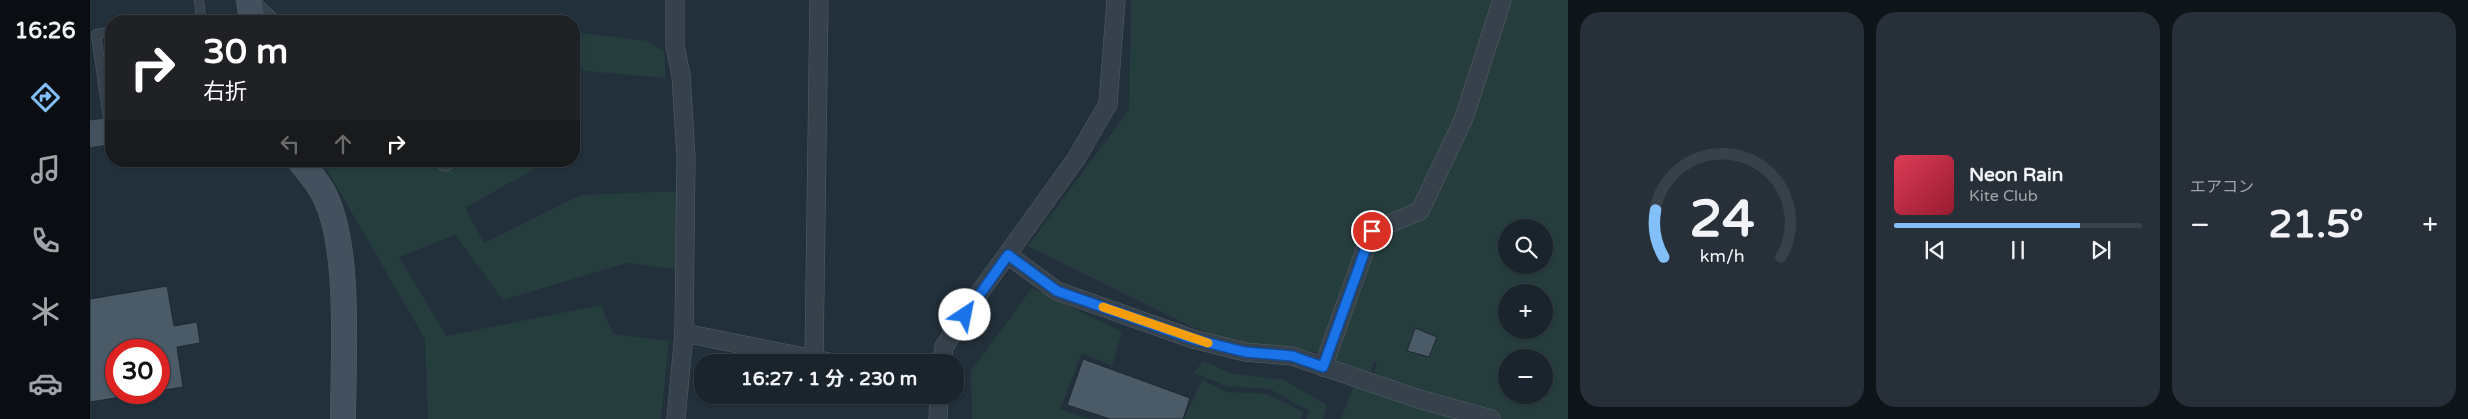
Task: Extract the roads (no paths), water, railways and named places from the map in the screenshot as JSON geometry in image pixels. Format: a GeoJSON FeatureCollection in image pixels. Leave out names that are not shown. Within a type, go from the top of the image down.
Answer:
{"type":"FeatureCollection","features":[{"type":"Feature","properties":{"kind":"street"},"geometry":{"type":"LineString","coordinates":[[249,0],[251,15]]}},
{"type":"Feature","properties":{"kind":"street"},"geometry":{"type":"LineString","coordinates":[[249,0],[264,15]]}},
{"type":"Feature","properties":{"kind":"street"},"geometry":{"type":"LineString","coordinates":[[675,0],[675,46],[681,75],[686,157],[684,333],[676,419]]}},
{"type":"Feature","properties":{"kind":"street"},"geometry":{"type":"LineString","coordinates":[[819,0],[821,354]]}},
{"type":"Feature","properties":{"kind":"street"},"geometry":{"type":"LineString","coordinates":[[943,354],[944,347],[975,299],[1076,159],[1108,104],[1116,0]]}},
{"type":"Feature","properties":{"kind":"street"},"geometry":{"type":"LineString","coordinates":[[1323,367],[1372,231],[1420,211],[1464,118],[1502,0]]}},
{"type":"Feature","properties":{"kind":"street"},"geometry":{"type":"LineString","coordinates":[[305,167],[322,190],[335,226],[342,270],[343,419]]}},
{"type":"Feature","properties":{"kind":"street"},"geometry":{"type":"LineString","coordinates":[[1008,255],[1057,291],[1193,339],[1245,352],[1292,356],[1419,399],[1491,419]]}},
{"type":"Feature","properties":{"kind":"street"},"geometry":{"type":"LineString","coordinates":[[684,333],[787,354]]}},
{"type":"Feature","properties":{"kind":"street"},"geometry":{"type":"LineString","coordinates":[[938,419],[939,404]]}},
{"type":"Feature","properties":{"kind":"lane"},"geometry":{"type":"LineString","coordinates":[[199,0],[200,15]]}},
{"type":"Feature","properties":{"kind":"lane"},"geometry":{"type":"LineString","coordinates":[[104,132],[102,75],[96,34],[105,33]]}}]}
